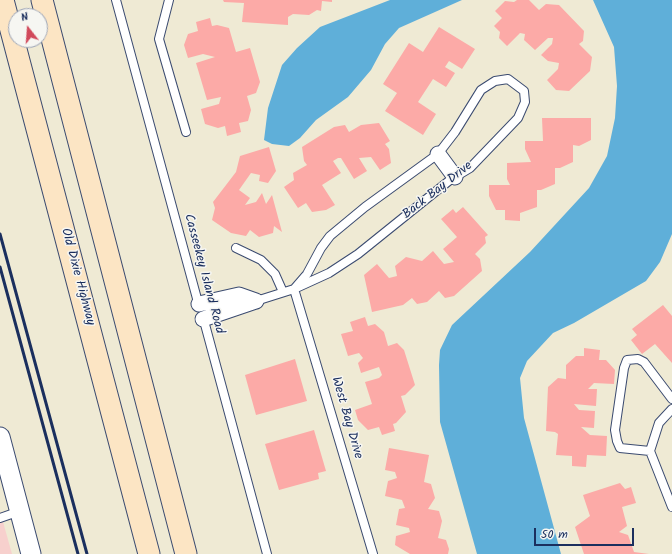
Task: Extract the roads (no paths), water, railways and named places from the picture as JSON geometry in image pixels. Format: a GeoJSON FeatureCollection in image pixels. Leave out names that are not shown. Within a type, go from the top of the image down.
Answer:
{"type":"FeatureCollection","features":[{"type":"Feature","properties":{"kind":"main road","name":"Old Dixie Highway"},"geometry":{"type":"LineString","coordinates":[[4,0],[149,554]]}},
{"type":"Feature","properties":{"kind":"main road"},"geometry":{"type":"LineString","coordinates":[[42,0],[186,554]]}},
{"type":"Feature","properties":{"kind":"street"},"geometry":{"type":"LineString","coordinates":[[438,154],[455,177]]}},
{"type":"Feature","properties":{"kind":"street"},"geometry":{"type":"LineString","coordinates":[[199,304],[239,295],[256,301]]}},
{"type":"Feature","properties":{"kind":"street","name":"Back Bay Drive"},"geometry":{"type":"LineString","coordinates":[[203,319],[256,301]]}},
{"type":"Feature","properties":{"kind":"street"},"geometry":{"type":"LineString","coordinates":[[0,437],[31,554]]}},
{"type":"Feature","properties":{"kind":"lane","name":"Casseekey Island Road"},"geometry":{"type":"LineString","coordinates":[[116,0],[267,554]]}},
{"type":"Feature","properties":{"kind":"lane"},"geometry":{"type":"LineString","coordinates":[[169,0],[159,39],[186,132]]}},
{"type":"Feature","properties":{"kind":"lane","name":"Back Bay Drive"},"geometry":{"type":"LineString","coordinates":[[256,301],[294,289],[329,273],[358,254],[455,177],[470,168],[518,118],[525,102],[524,91],[508,79],[495,81],[481,90],[455,132],[438,154],[365,206],[330,236],[320,248],[307,274],[294,289]]}},
{"type":"Feature","properties":{"kind":"lane"},"geometry":{"type":"LineString","coordinates":[[236,248],[261,260],[275,274],[283,292]]}},
{"type":"Feature","properties":{"kind":"lane","name":"West Bay Drive"},"geometry":{"type":"LineString","coordinates":[[294,289],[373,554]]}},
{"type":"Feature","properties":{"kind":"lane"},"geometry":{"type":"LineString","coordinates":[[650,451],[620,448],[617,442],[615,430],[624,368],[627,360],[638,359],[644,362],[672,399]]}},
{"type":"Feature","properties":{"kind":"lane"},"geometry":{"type":"LineString","coordinates":[[672,409],[659,423],[650,451],[672,507]]}},
{"type":"Feature","properties":{"kind":"lane"},"geometry":{"type":"LineString","coordinates":[[0,518],[20,511]]}},
{"type":"Feature","properties":{"kind":"water"},"geometry":{"type":"Polygon","coordinates":[[[390,0],[462,0],[399,28],[385,44],[371,70],[348,97],[316,120],[300,138],[289,146],[272,144],[264,140],[268,108],[282,65],[297,48],[320,27],[390,0]]]}},
{"type":"Feature","properties":{"kind":"water"},"geometry":{"type":"Polygon","coordinates":[[[593,0],[672,0],[672,234],[660,262],[646,281],[574,323],[553,333],[527,361],[520,378],[524,418],[561,554],[477,554],[440,422],[440,350],[452,325],[530,252],[589,188],[607,156],[615,118],[617,86],[614,47],[593,0]]]}},
{"type":"Feature","properties":{"kind":"railway"},"geometry":{"type":"LineString","coordinates":[[0,234],[87,554]]}},
{"type":"Feature","properties":{"kind":"railway"},"geometry":{"type":"LineString","coordinates":[[0,267],[78,554]]}}]}
